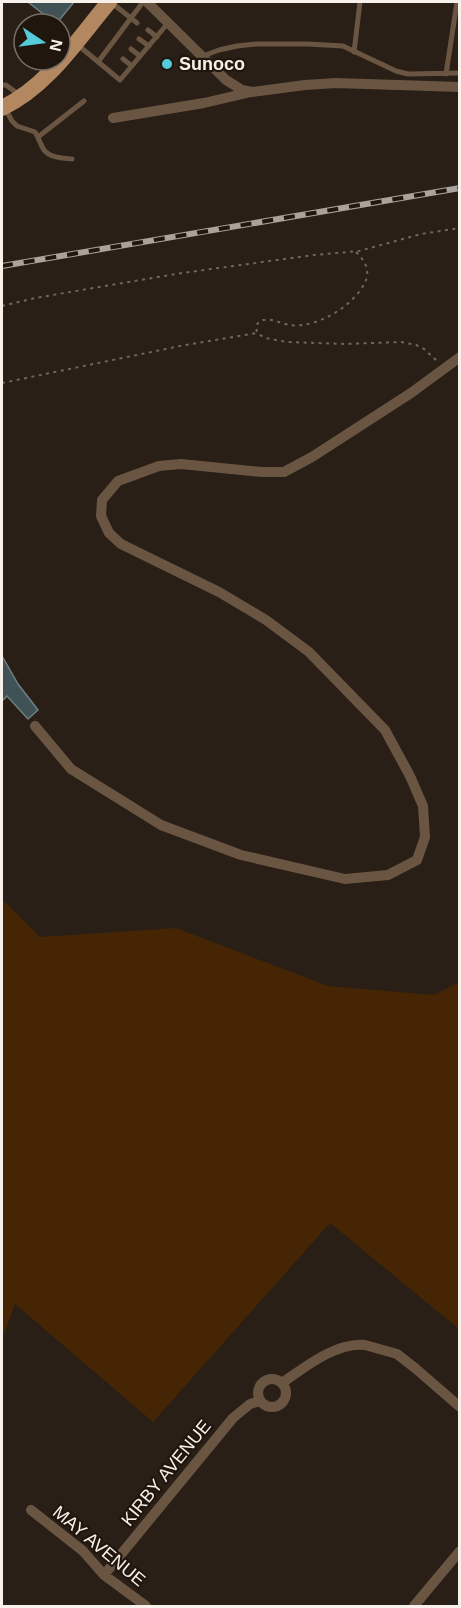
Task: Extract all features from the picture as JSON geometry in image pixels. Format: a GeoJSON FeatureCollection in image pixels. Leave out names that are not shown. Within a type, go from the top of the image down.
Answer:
{"type":"FeatureCollection","features":[{"type":"Feature","properties":{"kind":"main road"},"geometry":{"type":"LineString","coordinates":[[3,107],[35,87],[110,2]]}},
{"type":"Feature","properties":{"kind":"street"},"geometry":{"type":"LineString","coordinates":[[145,2],[232,85],[252,92]]}},
{"type":"Feature","properties":{"kind":"street"},"geometry":{"type":"LineString","coordinates":[[113,118],[204,103],[252,92],[336,82],[459,87]]}},
{"type":"Feature","properties":{"kind":"street"},"geometry":{"type":"LineString","coordinates":[[35,726],[71,769],[161,825],[241,855],[345,879],[388,875],[417,860],[425,837],[423,806],[385,730],[309,652],[266,620],[219,592],[121,544],[109,532],[101,516],[102,500],[118,481],[159,466],[181,464],[284,472],[312,457],[391,406],[459,357]]}},
{"type":"Feature","properties":{"kind":"street"},"geometry":{"type":"LineString","coordinates":[[260,1401],[258,1390],[264,1380],[276,1379],[282,1383],[307,1365],[339,1349],[360,1344],[397,1354],[459,1407]]}},
{"type":"Feature","properties":{"kind":"street","name":"KIRBY AVENUE"},"geometry":{"type":"LineString","coordinates":[[104,1575],[233,1418],[250,1404],[260,1401],[270,1407],[280,1405],[284,1401],[286,1388],[282,1383]]}},
{"type":"Feature","properties":{"kind":"street","name":"MAY AVENUE"},"geometry":{"type":"LineString","coordinates":[[31,1510],[83,1551],[104,1575],[146,1606]]}},
{"type":"Feature","properties":{"kind":"street"},"geometry":{"type":"LineString","coordinates":[[414,1606],[459,1551]]}},
{"type":"Feature","properties":{"kind":"lane"},"geometry":{"type":"LineString","coordinates":[[110,2],[137,23]]}},
{"type":"Feature","properties":{"kind":"lane"},"geometry":{"type":"LineString","coordinates":[[98,62],[130,18],[145,2]]}},
{"type":"Feature","properties":{"kind":"lane"},"geometry":{"type":"LineString","coordinates":[[354,52],[360,2]]}},
{"type":"Feature","properties":{"kind":"lane"},"geometry":{"type":"LineString","coordinates":[[446,74],[458,2]]}},
{"type":"Feature","properties":{"kind":"lane"},"geometry":{"type":"LineString","coordinates":[[75,43],[120,80],[168,23]]}},
{"type":"Feature","properties":{"kind":"lane"},"geometry":{"type":"LineString","coordinates":[[123,27],[130,32]]}},
{"type":"Feature","properties":{"kind":"lane"},"geometry":{"type":"LineString","coordinates":[[148,30],[157,37]]}},
{"type":"Feature","properties":{"kind":"lane"},"geometry":{"type":"LineString","coordinates":[[116,38],[122,42]]}},
{"type":"Feature","properties":{"kind":"lane"},"geometry":{"type":"LineString","coordinates":[[139,39],[148,46]]}},
{"type":"Feature","properties":{"kind":"lane"},"geometry":{"type":"LineString","coordinates":[[204,56],[228,48],[256,44],[343,46],[396,71],[408,74],[459,74]]}},
{"type":"Feature","properties":{"kind":"lane"},"geometry":{"type":"LineString","coordinates":[[108,48],[114,52]]}},
{"type":"Feature","properties":{"kind":"lane"},"geometry":{"type":"LineString","coordinates":[[131,49],[140,56]]}},
{"type":"Feature","properties":{"kind":"lane"},"geometry":{"type":"LineString","coordinates":[[123,59],[132,66]]}},
{"type":"Feature","properties":{"kind":"lane"},"geometry":{"type":"LineString","coordinates":[[2,85],[6,85],[21,97]]}},
{"type":"Feature","properties":{"kind":"lane"},"geometry":{"type":"LineString","coordinates":[[38,137],[84,101]]}},
{"type":"Feature","properties":{"kind":"lane"},"geometry":{"type":"LineString","coordinates":[[3,107],[17,126],[30,130],[38,137],[48,154],[72,159]]}},
{"type":"Feature","properties":{"kind":"path"},"geometry":{"type":"LineString","coordinates":[[2,306],[35,298],[182,273],[356,252],[421,234],[459,228]]}},
{"type":"Feature","properties":{"kind":"path"},"geometry":{"type":"LineString","coordinates":[[356,252],[363,259],[368,272],[366,280],[352,300],[314,323],[301,326],[262,320],[256,326],[257,333],[265,339],[287,342],[345,344],[390,342],[416,345],[424,349],[444,369]]}},
{"type":"Feature","properties":{"kind":"path"},"geometry":{"type":"LineString","coordinates":[[2,383],[180,346],[257,333]]}},
{"type":"Feature","properties":{"kind":"shaded area"},"geometry":{"type":"Polygon","coordinates":[[[2,899],[40,937],[176,928],[328,986],[434,995],[459,982],[459,1329],[330,1223],[153,1422],[15,1304],[2,1340],[2,899]]]}},
{"type":"Feature","properties":{"kind":"building"},"geometry":{"type":"Polygon","coordinates":[[[28,2],[74,2],[66,12],[41,12],[28,2]]]}},
{"type":"Feature","properties":{"kind":"building"},"geometry":{"type":"Polygon","coordinates":[[[2,656],[18,684],[38,710],[28,719],[7,696],[2,701],[2,656]]]}},
{"type":"Feature","properties":{"kind":"railway"},"geometry":{"type":"LineString","coordinates":[[2,266],[460,188]]}},
{"type":"Feature","properties":{"kind":"place","name":"Sunoco"},"geometry":{"type":"Point","coordinates":[167,64]}}]}
